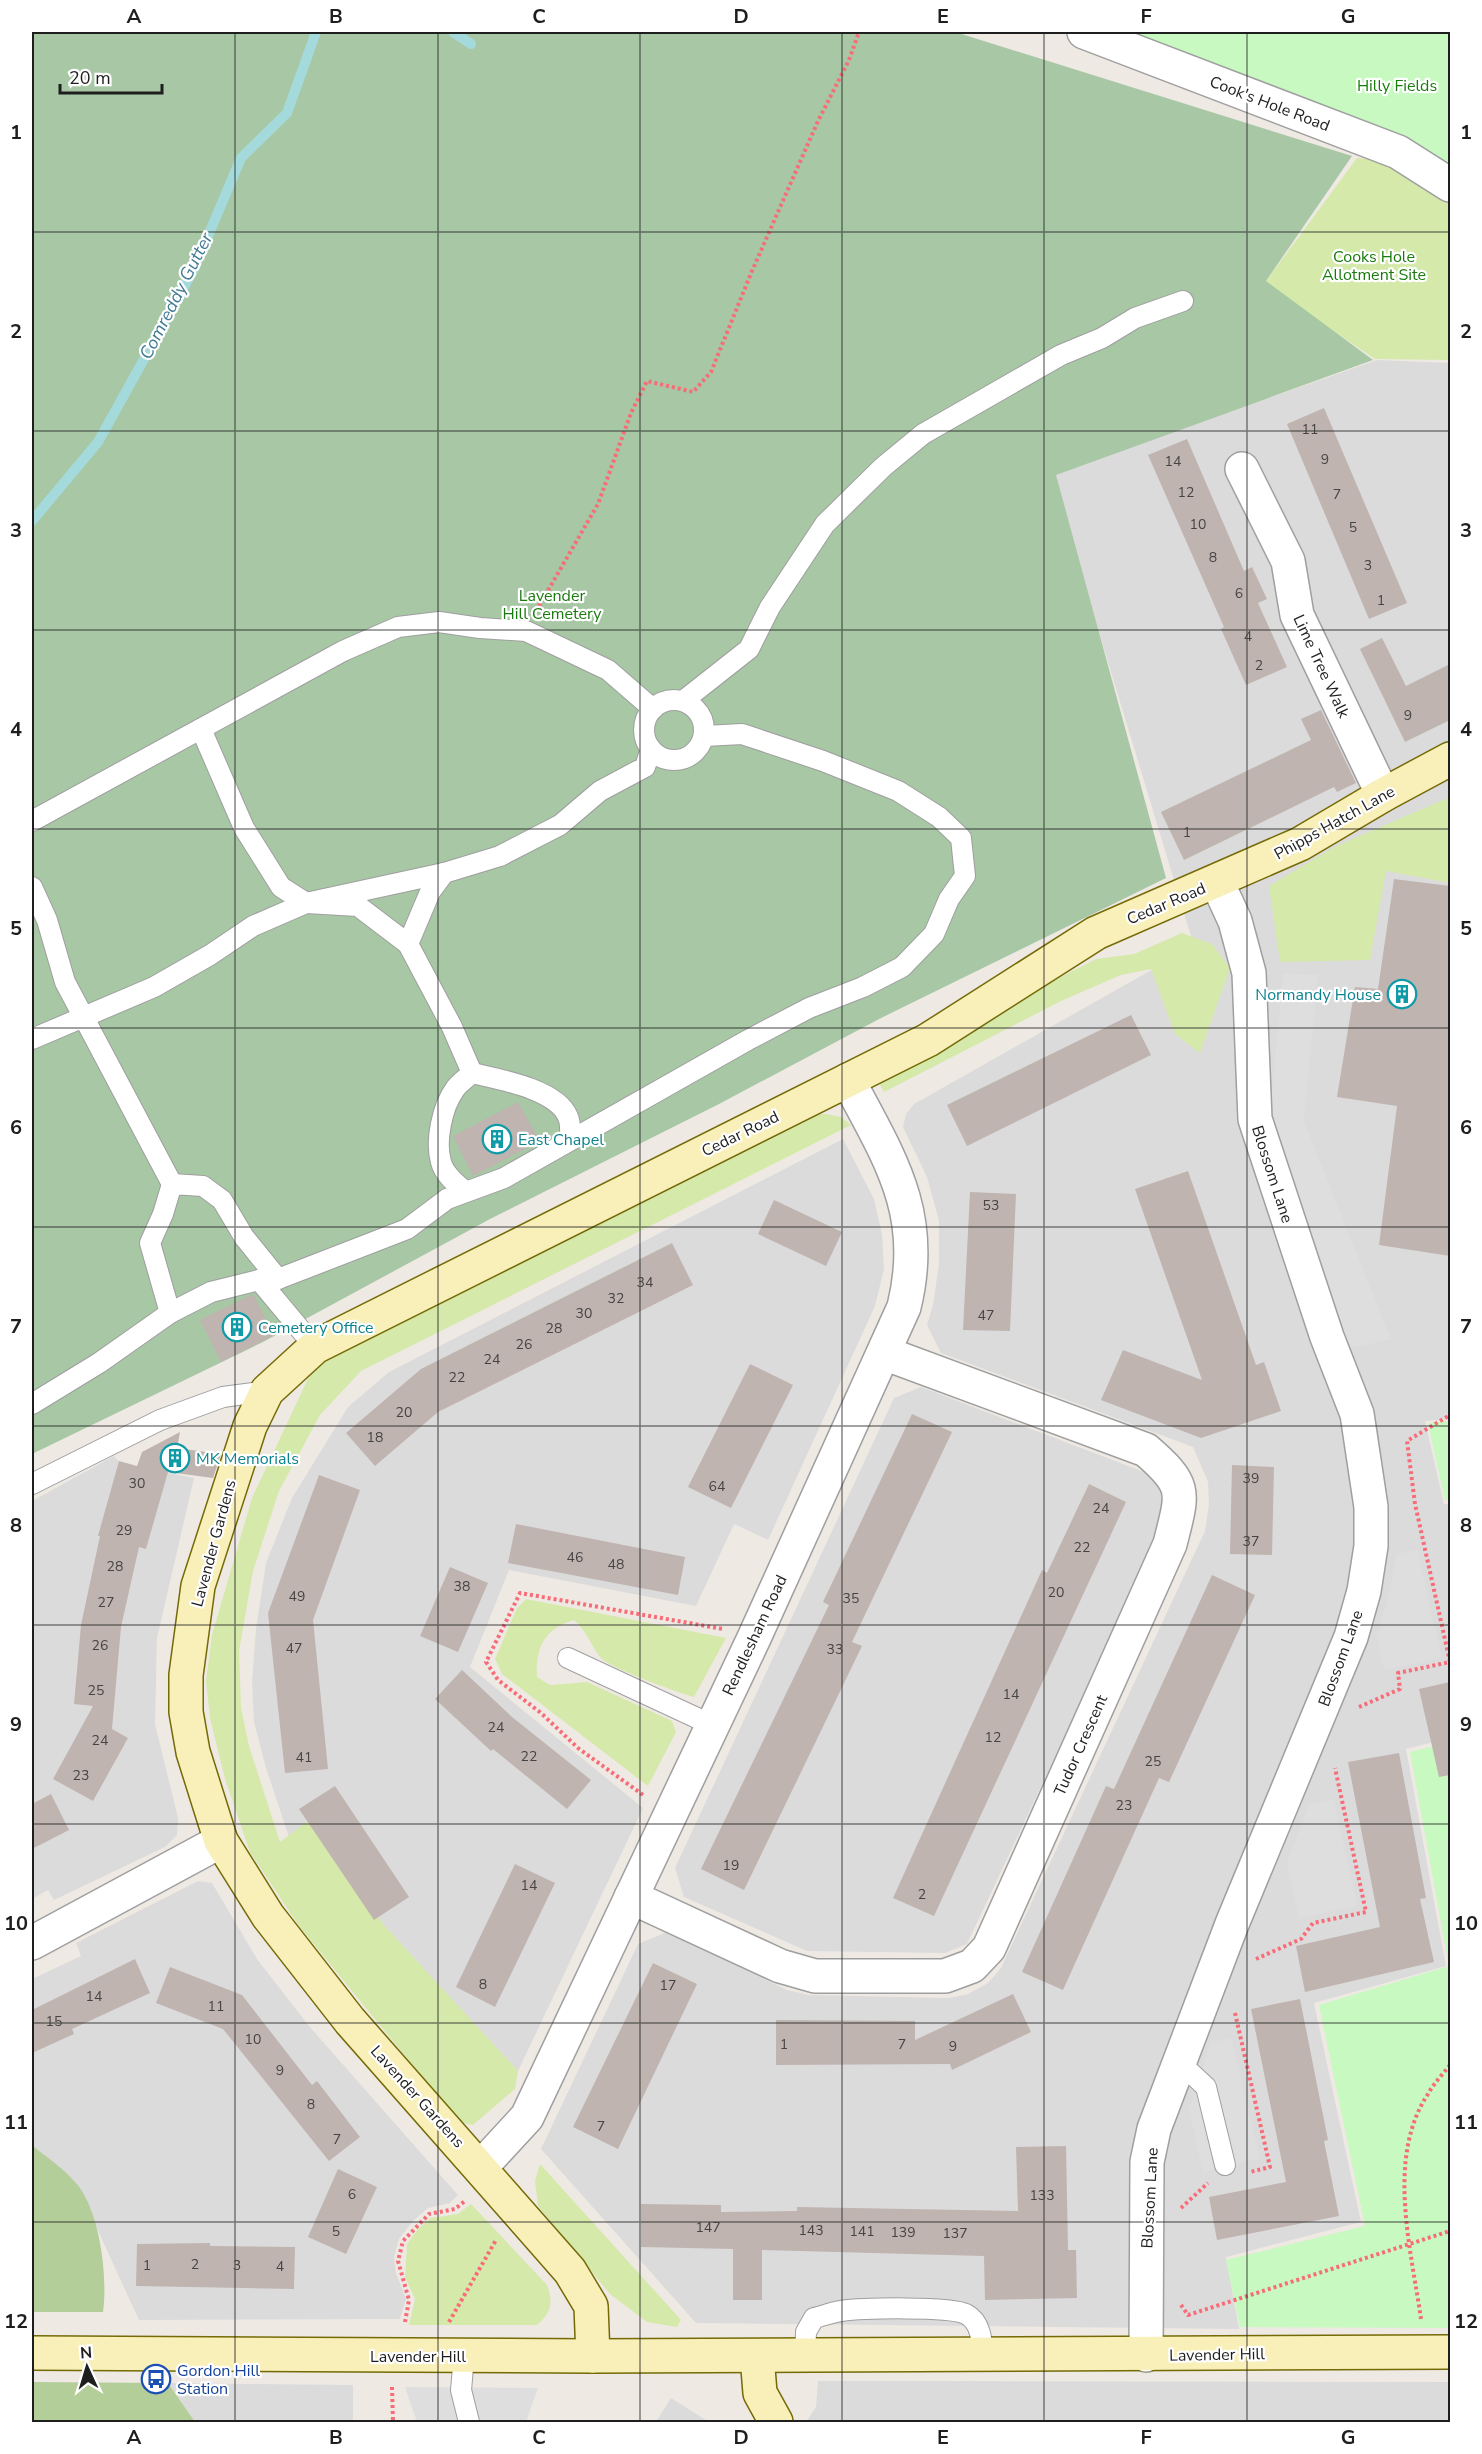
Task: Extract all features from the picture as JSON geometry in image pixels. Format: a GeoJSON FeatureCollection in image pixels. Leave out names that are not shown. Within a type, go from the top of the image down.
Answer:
{"type":"FeatureCollection","features":[{"type":"Feature","properties":{"kind":"street","name":"Cook's Hole Road"},"geometry":{"type":"LineString","coordinates":[[1084,32],[1398,152],[1450,185]]}},
{"type":"Feature","properties":{"kind":"street","name":"Lime Tree Walk"},"geometry":{"type":"LineString","coordinates":[[1242,469],[1288,561],[1297,615],[1383,795]]}},
{"type":"Feature","properties":{"kind":"street","name":"Phipps Hatch Lane"},"geometry":{"type":"LineString","coordinates":[[1216,882],[1300,844],[1450,759]]}},
{"type":"Feature","properties":{"kind":"street","name":"Cedar Road"},"geometry":{"type":"LineString","coordinates":[[267,1391],[315,1347],[928,1040],[1096,933],[1216,882]]}},
{"type":"Feature","properties":{"kind":"street","name":"Blossom Lane"},"geometry":{"type":"LineString","coordinates":[[1146,2355],[1147,2162],[1154,2129],[1178,2061],[1351,1637],[1364,1591],[1371,1546],[1371,1507],[1357,1414],[1327,1337],[1255,1119],[1249,973],[1236,921],[1216,882]]}},
{"type":"Feature","properties":{"kind":"street","name":"Rendlesham Road"},"geometry":{"type":"LineString","coordinates":[[481,2167],[527,2117],[904,1306],[912,1273],[912,1237],[904,1196],[848,1080]]}},
{"type":"Feature","properties":{"kind":"street","name":"Tudor Crescent"},"geometry":{"type":"LineString","coordinates":[[631,1897],[780,1966],[815,1976],[945,1976],[972,1966],[989,1948],[1170,1544],[1181,1499],[1171,1472],[1146,1450],[884,1353]]}},
{"type":"Feature","properties":{"kind":"street","name":"Lavender Gardens"},"geometry":{"type":"LineString","coordinates":[[267,1391],[250,1426],[234,1470],[198,1586],[186,1675],[186,1712],[193,1752],[221,1841],[268,1916],[350,2021],[481,2167],[570,2271],[591,2306],[593,2356]]}},
{"type":"Feature","properties":{"kind":"street"},"geometry":{"type":"LineString","coordinates":[[32,1943],[221,1841]]}},
{"type":"Feature","properties":{"kind":"street","name":"Lavender Hill"},"geometry":{"type":"LineString","coordinates":[[32,2353],[805,2356],[1438,2352]]}},
{"type":"Feature","properties":{"kind":"street"},"geometry":{"type":"LineString","coordinates":[[757,2356],[760,2393],[776,2422]]}},
{"type":"Feature","properties":{"kind":"lane"},"geometry":{"type":"LineString","coordinates":[[683,701],[698,712],[704,725],[704,736],[700,746],[682,759],[660,757],[651,749],[644,729],[646,718],[662,702],[683,701],[748,649],[770,607],[825,524],[883,467],[915,441],[1061,355],[1102,338],[1135,318],[1183,301]]}},
{"type":"Feature","properties":{"kind":"lane"},"geometry":{"type":"LineString","coordinates":[[32,821],[344,651],[398,627],[439,622],[526,631],[608,670],[653,709]]}},
{"type":"Feature","properties":{"kind":"lane"},"geometry":{"type":"LineString","coordinates":[[201,729],[232,802],[258,852],[281,887],[306,903],[358,906],[408,944],[443,1008],[472,1073]]}},
{"type":"Feature","properties":{"kind":"lane"},"geometry":{"type":"LineString","coordinates":[[32,1404],[99,1363],[170,1313],[211,1292],[268,1279],[407,1229],[447,1199],[504,1178],[808,1008],[863,987],[902,967],[934,934],[949,898],[965,876],[961,838],[939,817],[898,791],[783,746],[742,734],[704,736]]}},
{"type":"Feature","properties":{"kind":"lane"},"geometry":{"type":"LineString","coordinates":[[32,1039],[154,987],[210,955],[252,926],[306,903],[444,873],[500,856],[560,825],[600,791],[645,767],[651,749]]}},
{"type":"Feature","properties":{"kind":"lane"},"geometry":{"type":"LineString","coordinates":[[408,944],[430,892],[444,873]]}},
{"type":"Feature","properties":{"kind":"lane"},"geometry":{"type":"LineString","coordinates":[[32,887],[47,920],[65,982],[172,1184],[164,1214],[150,1243],[170,1313]]}},
{"type":"Feature","properties":{"kind":"lane"},"geometry":{"type":"LineString","coordinates":[[472,1073],[506,1080],[550,1098],[562,1107],[569,1118],[570,1140]]}},
{"type":"Feature","properties":{"kind":"lane"},"geometry":{"type":"LineString","coordinates":[[465,1191],[453,1182],[441,1163],[440,1129],[446,1106],[455,1088],[472,1073]]}},
{"type":"Feature","properties":{"kind":"lane"},"geometry":{"type":"LineString","coordinates":[[172,1184],[203,1186],[222,1200],[268,1279],[315,1347]]}},
{"type":"Feature","properties":{"kind":"lane"},"geometry":{"type":"LineString","coordinates":[[32,1484],[160,1420],[223,1397],[267,1391]]}},
{"type":"Feature","properties":{"kind":"lane"},"geometry":{"type":"LineString","coordinates":[[568,1658],[711,1725]]}},
{"type":"Feature","properties":{"kind":"lane"},"geometry":{"type":"LineString","coordinates":[[1178,2061],[1206,2086],[1233,2169]]}},
{"type":"Feature","properties":{"kind":"lane"},"geometry":{"type":"LineString","coordinates":[[805,2356],[806,2332],[814,2318],[840,2311],[907,2310],[950,2311],[967,2314],[977,2325],[983,2355]]}},
{"type":"Feature","properties":{"kind":"lane"},"geometry":{"type":"LineString","coordinates":[[464,2356],[461,2390],[469,2422]]}},
{"type":"Feature","properties":{"kind":"path"},"geometry":{"type":"LineString","coordinates":[[526,631],[598,504],[631,413],[647,381],[693,392],[711,372],[752,271],[818,121],[849,60],[859,32]]}},
{"type":"Feature","properties":{"kind":"path"},"geometry":{"type":"LineString","coordinates":[[1358,1707],[1400,1689],[1398,1673],[1450,1662],[1415,1503],[1407,1441],[1450,1415]]}},
{"type":"Feature","properties":{"kind":"path"},"geometry":{"type":"LineString","coordinates":[[1254,1960],[1301,1940],[1313,1923],[1366,1912],[1333,1760]]}},
{"type":"Feature","properties":{"kind":"path"},"geometry":{"type":"LineString","coordinates":[[1233,2169],[1270,2167],[1234,2008]]}},
{"type":"Feature","properties":{"kind":"path"},"geometry":{"type":"LineString","coordinates":[[1438,2352],[1410,2244],[1404,2198],[1405,2165],[1413,2128],[1427,2095],[1450,2065]]}},
{"type":"Feature","properties":{"kind":"path"},"geometry":{"type":"LineString","coordinates":[[1173,2214],[1211,2181]]}},
{"type":"Feature","properties":{"kind":"path"},"geometry":{"type":"LineString","coordinates":[[404,2329],[409,2300],[398,2261],[403,2241],[429,2214],[455,2209],[468,2198]]}},
{"type":"Feature","properties":{"kind":"path"},"geometry":{"type":"LineString","coordinates":[[1146,2290],[1177,2290],[1181,2305],[1188,2315],[1450,2231]]}},
{"type":"Feature","properties":{"kind":"path"},"geometry":{"type":"LineString","coordinates":[[443,2331],[499,2236]]}},
{"type":"Feature","properties":{"kind":"path"},"geometry":{"type":"LineString","coordinates":[[392,2380],[393,2422]]}},
{"type":"Feature","properties":{"kind":"shaded area"},"geometry":{"type":"Polygon","coordinates":[[[1377,360],[1450,363],[1450,1419],[1425,1421],[1444,1504],[1450,1504],[1450,1738],[1406,1749],[1446,1966],[1314,2003],[1361,2222],[1226,2257],[1239,2329],[696,2323],[541,2149],[638,1944],[667,1932],[787,1990],[809,1995],[949,1998],[968,1994],[988,1983],[1001,1968],[1205,1531],[1209,1504],[1208,1482],[1193,1447],[941,1353],[927,1325],[933,1305],[939,1264],[939,1221],[927,1177],[903,1127],[906,1114],[914,1104],[1194,946],[1051,474],[1377,360]]]}},
{"type":"Feature","properties":{"kind":"shaded area"},"geometry":{"type":"Polygon","coordinates":[[[1283,974],[1318,975],[1304,1121],[1391,1339],[1346,1349],[1332,1299],[1305,1226],[1271,1107],[1283,974]]]}},
{"type":"Feature","properties":{"kind":"shaded area"},"geometry":{"type":"Polygon","coordinates":[[[843,1139],[874,1199],[882,1234],[884,1269],[875,1306],[768,1540],[734,1524],[696,1606],[509,1570],[470,1667],[643,1808],[518,2071],[398,1942],[289,1837],[266,1768],[254,1722],[252,1682],[256,1629],[266,1563],[292,1498],[348,1407],[389,1372],[843,1139]]]}},
{"type":"Feature","properties":{"kind":"shaded area"},"geometry":{"type":"Polygon","coordinates":[[[921,1387],[1152,1475],[1165,1489],[1166,1521],[967,1944],[945,1953],[807,1951],[684,1897],[675,1868],[894,1398],[921,1387]]]}},
{"type":"Feature","properties":{"kind":"shaded area"},"geometry":{"type":"Polygon","coordinates":[[[114,1456],[121,1464],[194,1478],[157,1638],[155,1724],[178,1818],[177,1835],[165,1847],[54,1900],[48,1890],[32,1899],[32,1501],[114,1456]]]}},
{"type":"Feature","properties":{"kind":"shaded area"},"geometry":{"type":"Polygon","coordinates":[[[1417,1550],[1442,1658],[1384,1670],[1377,1638],[1392,1582],[1396,1554],[1417,1550]]]}},
{"type":"Feature","properties":{"kind":"shaded area"},"geometry":{"type":"Polygon","coordinates":[[[1333,1799],[1358,1906],[1299,1918],[1287,1863],[1309,1804],[1333,1799]]]}},
{"type":"Feature","properties":{"kind":"shaded area"},"geometry":{"type":"Polygon","coordinates":[[[198,1881],[212,1883],[257,1959],[309,2026],[458,2195],[450,2203],[428,2208],[413,2221],[399,2239],[394,2257],[396,2273],[406,2299],[400,2319],[139,2320],[76,2183],[32,2145],[32,1979],[81,1956],[76,1943],[198,1881]]]}},
{"type":"Feature","properties":{"kind":"shaded area"},"geometry":{"type":"Polygon","coordinates":[[[1231,2038],[1260,2158],[1203,2172],[1189,2109],[1211,2043],[1231,2038]]]}},
{"type":"Feature","properties":{"kind":"shaded area"},"geometry":{"type":"Polygon","coordinates":[[[818,2381],[1450,2382],[1450,2422],[806,2422],[816,2407],[818,2381]]]}},
{"type":"Feature","properties":{"kind":"shaded area"},"geometry":{"type":"Polygon","coordinates":[[[168,2383],[353,2385],[353,2422],[195,2422],[168,2383]]]}},
{"type":"Feature","properties":{"kind":"shaded area"},"geometry":{"type":"Polygon","coordinates":[[[405,2387],[538,2388],[526,2422],[417,2422],[405,2387]]]}},
{"type":"Feature","properties":{"kind":"shaded area"},"geometry":{"type":"Polygon","coordinates":[[[671,2398],[709,2422],[656,2422],[671,2398]]]}},
{"type":"Feature","properties":{"kind":"green space","name":"Lavender Hill Cemetery"},"geometry":{"type":"Polygon","coordinates":[[[32,32],[955,32],[1352,156],[1266,281],[1373,360],[1056,475],[1166,878],[881,1018],[719,1104],[492,1218],[263,1342],[32,1454],[32,32]]]}},
{"type":"Feature","properties":{"kind":"green space","name":"Hilly Fields"},"geometry":{"type":"Polygon","coordinates":[[[1095,32],[1450,32],[1450,177],[1095,32]]]}},
{"type":"Feature","properties":{"kind":"green space","name":"Cooks Hole Allotment Site"},"geometry":{"type":"Polygon","coordinates":[[[1357,158],[1396,161],[1450,196],[1450,360],[1375,359],[1264,284],[1357,158]]]}},
{"type":"Feature","properties":{"kind":"green space"},"geometry":{"type":"Polygon","coordinates":[[[1450,797],[1450,883],[1386,871],[1370,960],[1280,962],[1269,886],[1334,847],[1450,797]]]}},
{"type":"Feature","properties":{"kind":"green space"},"geometry":{"type":"Polygon","coordinates":[[[1182,933],[1212,944],[1230,968],[1200,1053],[1175,1034],[1151,969],[1121,975],[1063,1000],[884,1092],[873,1073],[1096,959],[1134,954],[1182,933]]]}},
{"type":"Feature","properties":{"kind":"green space"},"geometry":{"type":"Polygon","coordinates":[[[826,1114],[841,1117],[851,1125],[361,1371],[320,1415],[279,1491],[253,1571],[239,1651],[241,1708],[249,1746],[280,1842],[312,1818],[383,1924],[518,2071],[515,2089],[473,2125],[459,2122],[299,1926],[250,1852],[225,1779],[210,1718],[206,1681],[212,1635],[252,1498],[312,1370],[353,1345],[661,1194],[810,1115],[826,1114]]]}},
{"type":"Feature","properties":{"kind":"green space"},"geometry":{"type":"Polygon","coordinates":[[[1450,1421],[1450,1499],[1445,1500],[1428,1423],[1450,1421]]]}},
{"type":"Feature","properties":{"kind":"green space"},"geometry":{"type":"Polygon","coordinates":[[[526,1599],[726,1638],[694,1697],[644,1679],[605,1661],[574,1620],[556,1628],[540,1648],[537,1677],[550,1685],[587,1682],[672,1721],[676,1732],[648,1786],[502,1674],[495,1659],[517,1608],[526,1599]]]}},
{"type":"Feature","properties":{"kind":"green space"},"geometry":{"type":"Polygon","coordinates":[[[1450,1742],[1450,2328],[1240,2327],[1226,2260],[1365,2226],[1319,2005],[1449,1966],[1410,1752],[1450,1742]]]}},
{"type":"Feature","properties":{"kind":"green space"},"geometry":{"type":"Polygon","coordinates":[[[32,2145],[75,2182],[91,2209],[103,2263],[103,2312],[32,2312],[32,2145]]]}},
{"type":"Feature","properties":{"kind":"green space"},"geometry":{"type":"Polygon","coordinates":[[[540,2164],[681,2320],[677,2327],[647,2322],[610,2294],[538,2206],[535,2181],[540,2164]]]}},
{"type":"Feature","properties":{"kind":"green space"},"geometry":{"type":"Polygon","coordinates":[[[471,2204],[547,2285],[550,2307],[537,2325],[409,2325],[415,2299],[405,2277],[407,2244],[418,2229],[431,2218],[458,2214],[471,2204]]]}},
{"type":"Feature","properties":{"kind":"green space"},"geometry":{"type":"Polygon","coordinates":[[[32,2382],[168,2383],[195,2422],[32,2422],[32,2382]]]}},
{"type":"Feature","properties":{"kind":"building"},"geometry":{"type":"Polygon","coordinates":[[[1324,408],[1407,603],[1369,619],[1287,424],[1324,408]]]}},
{"type":"Feature","properties":{"kind":"building"},"geometry":{"type":"Polygon","coordinates":[[[1187,439],[1244,571],[1252,567],[1267,599],[1258,603],[1287,667],[1246,685],[1221,629],[1224,627],[1148,455],[1187,439]]]}},
{"type":"Feature","properties":{"kind":"building"},"geometry":{"type":"Polygon","coordinates":[[[1382,638],[1406,686],[1450,664],[1450,720],[1405,742],[1360,649],[1382,638]]]}},
{"type":"Feature","properties":{"kind":"building"},"geometry":{"type":"Polygon","coordinates":[[[1321,710],[1356,783],[1337,792],[1334,787],[1184,860],[1161,812],[1311,740],[1301,719],[1321,710]]]}},
{"type":"Feature","properties":{"kind":"building","name":"Normandy House"},"geometry":{"type":"Polygon","coordinates":[[[1394,879],[1450,886],[1450,1256],[1379,1245],[1397,1106],[1337,1097],[1355,987],[1378,989],[1394,879]]]}},
{"type":"Feature","properties":{"kind":"building"},"geometry":{"type":"Polygon","coordinates":[[[1131,1015],[1151,1055],[967,1146],[947,1105],[1131,1015]]]}},
{"type":"Feature","properties":{"kind":"building","name":"East Chapel"},"geometry":{"type":"Polygon","coordinates":[[[518,1102],[540,1141],[473,1176],[453,1136],[518,1102]]]}},
{"type":"Feature","properties":{"kind":"building"},"geometry":{"type":"Polygon","coordinates":[[[1188,1171],[1256,1365],[1264,1362],[1281,1411],[1201,1438],[1101,1400],[1123,1350],[1202,1380],[1135,1189],[1188,1171]]]}},
{"type":"Feature","properties":{"kind":"building"},"geometry":{"type":"Polygon","coordinates":[[[970,1192],[1016,1194],[1010,1331],[963,1330],[970,1192]]]}},
{"type":"Feature","properties":{"kind":"building"},"geometry":{"type":"Polygon","coordinates":[[[774,1200],[842,1232],[826,1266],[758,1234],[774,1200]]]}},
{"type":"Feature","properties":{"kind":"building"},"geometry":{"type":"Polygon","coordinates":[[[672,1243],[693,1285],[438,1412],[375,1466],[346,1433],[421,1369],[672,1243]]]}},
{"type":"Feature","properties":{"kind":"building","name":"Cemetery Office"},"geometry":{"type":"Polygon","coordinates":[[[253,1294],[274,1335],[221,1362],[200,1320],[253,1294]]]}},
{"type":"Feature","properties":{"kind":"building"},"geometry":{"type":"Polygon","coordinates":[[[750,1364],[793,1385],[731,1508],[688,1487],[750,1364]]]}},
{"type":"Feature","properties":{"kind":"building"},"geometry":{"type":"Polygon","coordinates":[[[912,1414],[952,1432],[852,1642],[862,1646],[744,1890],[701,1869],[829,1605],[823,1602],[912,1414]]]}},
{"type":"Feature","properties":{"kind":"building"},"geometry":{"type":"Polygon","coordinates":[[[180,1432],[177,1448],[221,1454],[213,1478],[168,1472],[146,1549],[139,1547],[121,1627],[112,1729],[128,1738],[93,1801],[53,1779],[93,1706],[74,1704],[81,1625],[100,1536],[98,1536],[119,1461],[137,1466],[142,1452],[180,1432]]]}},
{"type":"Feature","properties":{"kind":"building"},"geometry":{"type":"Polygon","coordinates":[[[1232,1465],[1274,1467],[1272,1555],[1230,1554],[1232,1465]]]}},
{"type":"Feature","properties":{"kind":"building"},"geometry":{"type":"Polygon","coordinates":[[[319,1475],[360,1490],[313,1620],[328,1769],[285,1773],[268,1613],[319,1475]]]}},
{"type":"Feature","properties":{"kind":"building"},"geometry":{"type":"Polygon","coordinates":[[[1089,1484],[1126,1502],[934,1916],[893,1898],[1042,1570],[1047,1573],[1089,1484]]]}},
{"type":"Feature","properties":{"kind":"building"},"geometry":{"type":"Polygon","coordinates":[[[516,1524],[685,1557],[678,1595],[508,1563],[516,1524]]]}},
{"type":"Feature","properties":{"kind":"building"},"geometry":{"type":"Polygon","coordinates":[[[450,1567],[488,1583],[458,1652],[420,1636],[450,1567]]]}},
{"type":"Feature","properties":{"kind":"building"},"geometry":{"type":"Polygon","coordinates":[[[1212,1575],[1255,1595],[1169,1782],[1159,1778],[1063,1990],[1022,1972],[1106,1786],[1114,1789],[1212,1575]]]}},
{"type":"Feature","properties":{"kind":"building"},"geometry":{"type":"Polygon","coordinates":[[[462,1670],[512,1717],[591,1780],[567,1809],[493,1749],[491,1751],[435,1699],[462,1670]]]}},
{"type":"Feature","properties":{"kind":"building"},"geometry":{"type":"Polygon","coordinates":[[[1450,1682],[1450,1775],[1439,1777],[1419,1689],[1450,1682]]]}},
{"type":"Feature","properties":{"kind":"building"},"geometry":{"type":"Polygon","coordinates":[[[1399,1753],[1426,1898],[1420,1899],[1434,1962],[1305,1992],[1296,1946],[1380,1927],[1348,1762],[1399,1753]]]}},
{"type":"Feature","properties":{"kind":"building"},"geometry":{"type":"Polygon","coordinates":[[[335,1786],[409,1897],[374,1920],[299,1809],[335,1786]]]}},
{"type":"Feature","properties":{"kind":"building"},"geometry":{"type":"Polygon","coordinates":[[[51,1794],[69,1830],[32,1849],[32,1804],[51,1794]]]}},
{"type":"Feature","properties":{"kind":"building"},"geometry":{"type":"Polygon","coordinates":[[[515,1864],[555,1883],[495,2007],[456,1987],[515,1864]]]}},
{"type":"Feature","properties":{"kind":"building"},"geometry":{"type":"Polygon","coordinates":[[[135,1959],[150,1993],[72,2029],[74,2034],[32,2053],[32,2010],[135,1959]]]}},
{"type":"Feature","properties":{"kind":"building"},"geometry":{"type":"Polygon","coordinates":[[[653,1963],[697,1984],[618,2149],[573,2127],[653,1963]]]}},
{"type":"Feature","properties":{"kind":"building"},"geometry":{"type":"Polygon","coordinates":[[[170,1967],[242,1995],[312,2085],[317,2081],[360,2137],[329,2161],[223,2029],[156,2003],[170,1967]]]}},
{"type":"Feature","properties":{"kind":"building"},"geometry":{"type":"Polygon","coordinates":[[[1013,1994],[1031,2032],[952,2070],[950,2064],[776,2065],[776,2020],[915,2021],[915,2040],[1013,1994]]]}},
{"type":"Feature","properties":{"kind":"building"},"geometry":{"type":"Polygon","coordinates":[[[1300,1999],[1328,2140],[1324,2141],[1339,2216],[1217,2240],[1209,2197],[1286,2182],[1251,2009],[1300,1999]]]}},
{"type":"Feature","properties":{"kind":"building"},"geometry":{"type":"Polygon","coordinates":[[[1066,2146],[1068,2250],[1076,2250],[1077,2298],[985,2300],[984,2256],[762,2250],[762,2300],[733,2300],[733,2249],[641,2247],[641,2204],[721,2205],[721,2212],[797,2211],[797,2207],[1018,2211],[1016,2147],[1066,2146]]]}},
{"type":"Feature","properties":{"kind":"building"},"geometry":{"type":"Polygon","coordinates":[[[338,2169],[377,2187],[346,2254],[308,2237],[338,2169]]]}},
{"type":"Feature","properties":{"kind":"building"},"geometry":{"type":"Polygon","coordinates":[[[210,2243],[210,2246],[295,2247],[294,2289],[136,2286],[137,2244],[210,2243]]]}},
{"type":"Feature","properties":{"kind":"waterway","name":"Comreddy Gutter"},"geometry":{"type":"LineString","coordinates":[[32,521],[98,442],[194,269],[241,158],[287,113],[316,32]]}},
{"type":"Feature","properties":{"kind":"waterway"},"geometry":{"type":"LineString","coordinates":[[453,32],[471,44]]}},
{"type":"Feature","properties":{"kind":"place","name":"Normandy House"},"geometry":{"type":"Point","coordinates":[1402,994]}},
{"type":"Feature","properties":{"kind":"place","name":"East Chapel"},"geometry":{"type":"Point","coordinates":[497,1139]}},
{"type":"Feature","properties":{"kind":"place","name":"Cemetery Office"},"geometry":{"type":"Point","coordinates":[237,1327]}},
{"type":"Feature","properties":{"kind":"place","name":"MK Memorials"},"geometry":{"type":"Point","coordinates":[175,1458]}},
{"type":"Feature","properties":{"kind":"place","name":"Gordon Hill Station"},"geometry":{"type":"Point","coordinates":[156,2379]}}]}
